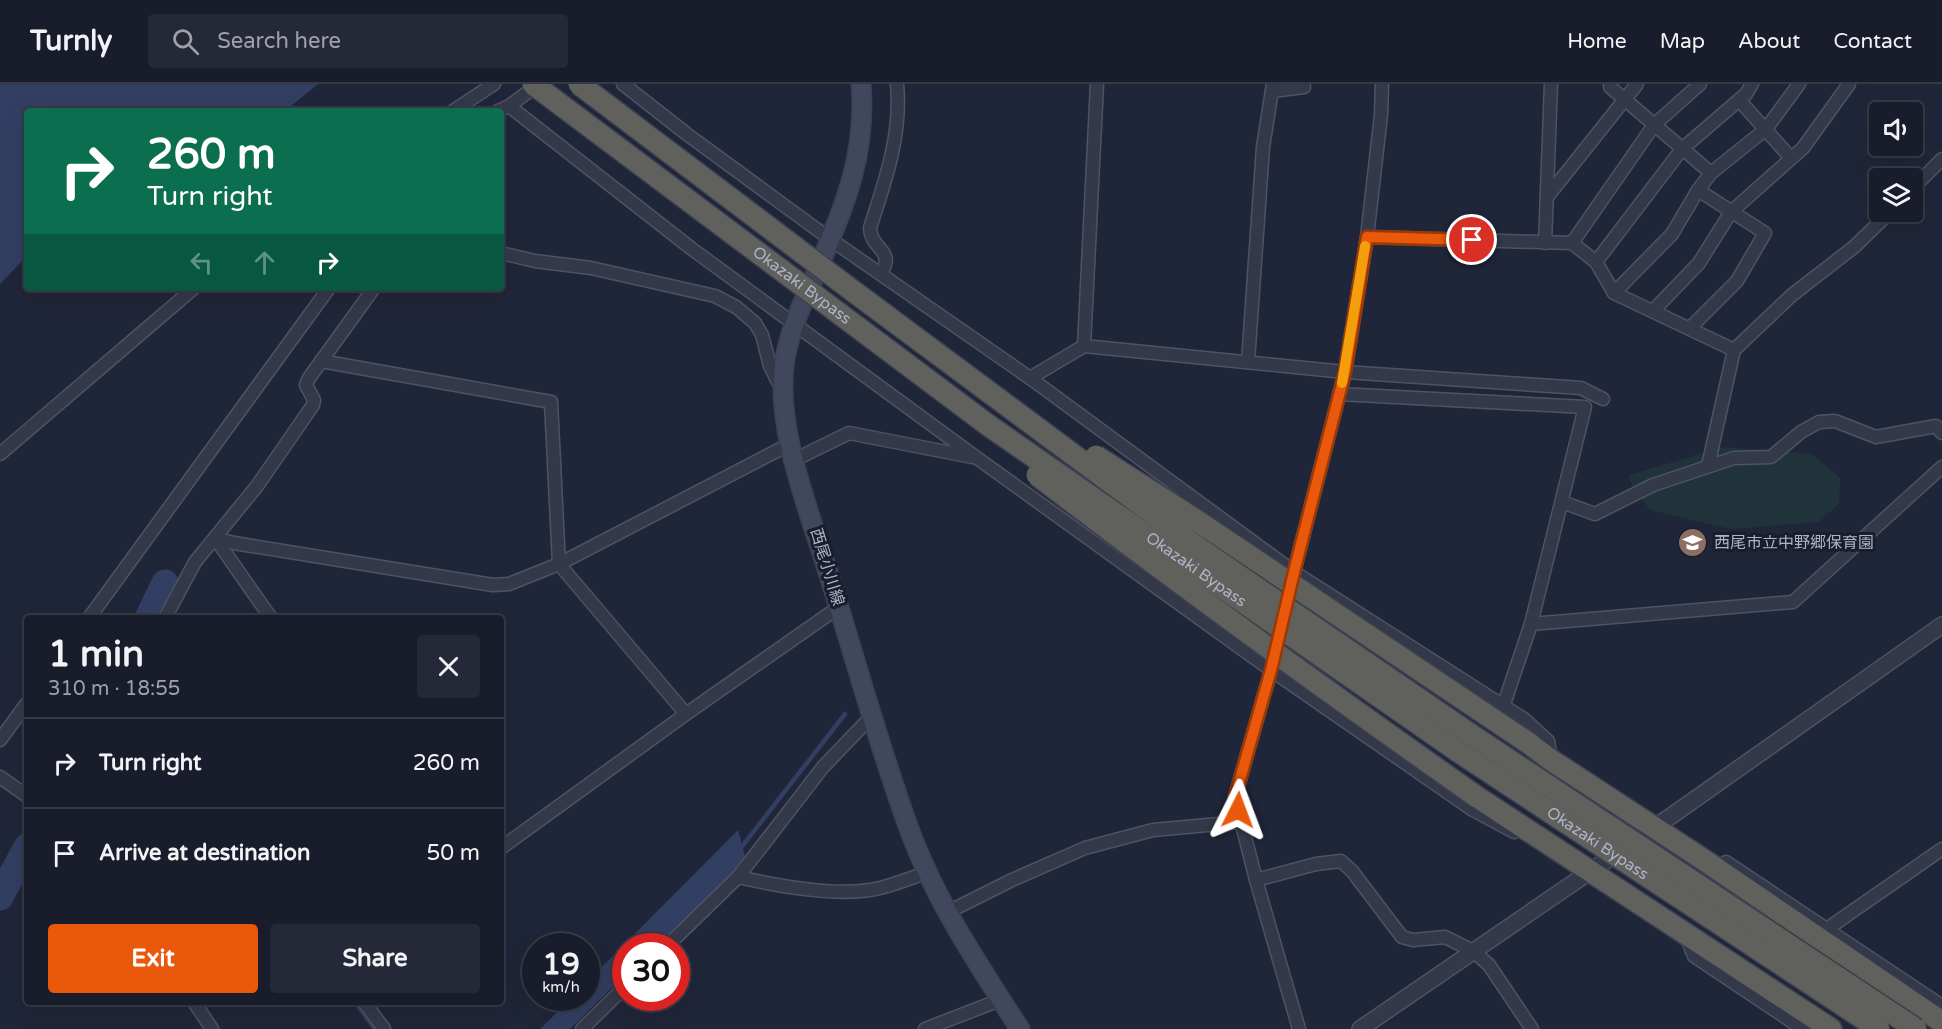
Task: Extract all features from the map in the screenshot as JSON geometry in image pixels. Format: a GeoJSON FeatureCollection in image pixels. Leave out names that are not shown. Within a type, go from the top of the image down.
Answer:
{"type":"FeatureCollection","features":[{"type":"Feature","properties":{"kind":"highway","name":"Okazaki Bypass"},"geometry":{"type":"LineString","coordinates":[[533,84],[988,425],[1459,752],[1879,1029]]}},
{"type":"Feature","properties":{"kind":"highway","name":"Okazaki Bypass"},"geometry":{"type":"LineString","coordinates":[[579,84],[1049,438],[1206,552],[1473,736],[1916,1029]]}},
{"type":"Feature","properties":{"kind":"highway"},"geometry":{"type":"LineString","coordinates":[[988,425],[994,442],[1163,572],[1301,673],[1477,797],[1831,1029]]}},
{"type":"Feature","properties":{"kind":"highway"},"geometry":{"type":"LineString","coordinates":[[1049,438],[1071,440],[1196,520],[1942,1022]]}},
{"type":"Feature","properties":{"kind":"main road","name":"西尾小川線"},"geometry":{"type":"LineString","coordinates":[[861,84],[862,117],[859,154],[845,203],[794,324],[785,359],[782,389],[792,452],[908,827],[948,912],[1000,1000],[1020,1029]]}},
{"type":"Feature","properties":{"kind":"street"},"geometry":{"type":"LineString","coordinates":[[458,108],[494,84]]}},
{"type":"Feature","properties":{"kind":"street"},"geometry":{"type":"LineString","coordinates":[[503,108],[539,84]]}},
{"type":"Feature","properties":{"kind":"street"},"geometry":{"type":"LineString","coordinates":[[623,84],[688,135],[830,239],[1030,378],[1294,572],[1504,704],[1548,741],[1551,760]]}},
{"type":"Feature","properties":{"kind":"street"},"geometry":{"type":"LineString","coordinates":[[881,273],[887,259],[872,238],[870,228],[894,147],[898,118],[897,84]]}},
{"type":"Feature","properties":{"kind":"street"},"geometry":{"type":"LineString","coordinates":[[1084,346],[1097,84]]}},
{"type":"Feature","properties":{"kind":"street"},"geometry":{"type":"LineString","coordinates":[[1299,1029],[1256,880],[1235,797],[1271,670],[1345,372],[1367,237],[1383,84]]}},
{"type":"Feature","properties":{"kind":"street"},"geometry":{"type":"LineString","coordinates":[[1545,243],[1551,84]]}},
{"type":"Feature","properties":{"kind":"street"},"geometry":{"type":"LineString","coordinates":[[1610,84],[1610,87],[1624,100],[1711,173]]}},
{"type":"Feature","properties":{"kind":"street"},"geometry":{"type":"LineString","coordinates":[[1547,197],[1637,84]]}},
{"type":"Feature","properties":{"kind":"street"},"geometry":{"type":"LineString","coordinates":[[1572,243],[1654,125],[1700,84]]}},
{"type":"Feature","properties":{"kind":"street"},"geometry":{"type":"LineString","coordinates":[[1596,262],[1682,149],[1746,94],[1752,84]]}},
{"type":"Feature","properties":{"kind":"street"},"geometry":{"type":"LineString","coordinates":[[1614,293],[1672,234],[1711,173],[1766,129],[1799,84]]}},
{"type":"Feature","properties":{"kind":"street"},"geometry":{"type":"LineString","coordinates":[[1653,311],[1699,263],[1731,212],[1803,148],[1849,84]]}},
{"type":"Feature","properties":{"kind":"street"},"geometry":{"type":"LineString","coordinates":[[1248,362],[1263,147],[1273,88],[1304,87]]}},
{"type":"Feature","properties":{"kind":"street"},"geometry":{"type":"LineString","coordinates":[[1739,100],[1791,158]]}},
{"type":"Feature","properties":{"kind":"street"},"geometry":{"type":"LineString","coordinates":[[504,109],[976,458],[1271,670],[1473,810],[1516,833],[1540,838]]}},
{"type":"Feature","properties":{"kind":"street"},"geometry":{"type":"LineString","coordinates":[[1923,178],[1942,159]]}},
{"type":"Feature","properties":{"kind":"street"},"geometry":{"type":"LineString","coordinates":[[1690,328],[1737,281],[1765,233],[1698,190]]}},
{"type":"Feature","properties":{"kind":"street"},"geometry":{"type":"LineString","coordinates":[[1708,466],[1734,350],[1792,295],[1854,247],[1880,222]]}},
{"type":"Feature","properties":{"kind":"street"},"geometry":{"type":"LineString","coordinates":[[1367,237],[1572,243],[1596,262],[1614,293],[1734,350]]}},
{"type":"Feature","properties":{"kind":"street"},"geometry":{"type":"LineString","coordinates":[[504,255],[591,268],[715,296],[736,307],[755,323],[762,335],[770,366],[782,389]]}},
{"type":"Feature","properties":{"kind":"street"},"geometry":{"type":"LineString","coordinates":[[0,454],[190,291]]}},
{"type":"Feature","properties":{"kind":"street"},"geometry":{"type":"LineString","coordinates":[[91,615],[327,291]]}},
{"type":"Feature","properties":{"kind":"street"},"geometry":{"type":"LineString","coordinates":[[167,615],[195,562],[257,486],[313,405],[314,400],[306,385],[372,291]]}},
{"type":"Feature","properties":{"kind":"street"},"geometry":{"type":"LineString","coordinates":[[1030,378],[1084,346],[1345,372],[1581,388],[1604,399]]}},
{"type":"Feature","properties":{"kind":"street"},"geometry":{"type":"LineString","coordinates":[[321,361],[551,402],[559,564],[686,714]]}},
{"type":"Feature","properties":{"kind":"street"},"geometry":{"type":"LineString","coordinates":[[1340,394],[1585,407],[1531,624],[1504,704]]}},
{"type":"Feature","properties":{"kind":"street"},"geometry":{"type":"LineString","coordinates":[[1562,502],[1595,514],[1653,484],[1708,466],[1734,458],[1771,458],[1801,432],[1819,422],[1835,421],[1876,437],[1936,426],[1942,433]]}},
{"type":"Feature","properties":{"kind":"street"},"geometry":{"type":"LineString","coordinates":[[215,538],[493,585],[509,584],[559,564],[792,452],[849,433],[976,458]]}},
{"type":"Feature","properties":{"kind":"street"},"geometry":{"type":"LineString","coordinates":[[1531,624],[1793,602],[1942,467]]}},
{"type":"Feature","properties":{"kind":"street"},"geometry":{"type":"LineString","coordinates":[[215,538],[269,615]]}},
{"type":"Feature","properties":{"kind":"street"},"geometry":{"type":"LineString","coordinates":[[504,846],[839,607]]}},
{"type":"Feature","properties":{"kind":"street"},"geometry":{"type":"LineString","coordinates":[[1360,1029],[1942,625]]}},
{"type":"Feature","properties":{"kind":"street"},"geometry":{"type":"LineString","coordinates":[[0,740],[24,707]]}},
{"type":"Feature","properties":{"kind":"street"},"geometry":{"type":"LineString","coordinates":[[680,933],[738,877],[823,767],[872,716]]}},
{"type":"Feature","properties":{"kind":"street"},"geometry":{"type":"LineString","coordinates":[[0,777],[24,794]]}},
{"type":"Feature","properties":{"kind":"street"},"geometry":{"type":"LineString","coordinates":[[948,912],[1012,880],[1085,848],[1153,830],[1241,822]]}},
{"type":"Feature","properties":{"kind":"street"},"geometry":{"type":"LineString","coordinates":[[1827,929],[1942,849]]}},
{"type":"Feature","properties":{"kind":"street"},"geometry":{"type":"LineString","coordinates":[[1701,858],[1725,862],[1942,1006]]}},
{"type":"Feature","properties":{"kind":"street"},"geometry":{"type":"LineString","coordinates":[[1256,880],[1316,864],[1341,861],[1352,871],[1402,937],[1413,940],[1445,937],[1473,951],[1489,965],[1532,1029]]}},
{"type":"Feature","properties":{"kind":"street"},"geometry":{"type":"LineString","coordinates":[[738,877],[786,888],[846,891],[879,889],[928,872]]}},
{"type":"Feature","properties":{"kind":"street"},"geometry":{"type":"LineString","coordinates":[[1693,939],[1694,956],[1796,1027]]}},
{"type":"Feature","properties":{"kind":"street"},"geometry":{"type":"LineString","coordinates":[[582,1029],[612,1000]]}},
{"type":"Feature","properties":{"kind":"street"},"geometry":{"type":"LineString","coordinates":[[925,1029],[1000,1000]]}},
{"type":"Feature","properties":{"kind":"street"},"geometry":{"type":"LineString","coordinates":[[196,1005],[212,1029]]}},
{"type":"Feature","properties":{"kind":"street"},"geometry":{"type":"LineString","coordinates":[[366,1005],[384,1029]]}},
{"type":"Feature","properties":{"kind":"shaded area"},"geometry":{"type":"Polygon","coordinates":[[[1724,447],[1812,454],[1840,478],[1839,504],[1818,522],[1731,529],[1650,510],[1632,486],[1629,475],[1724,447]]]}},
{"type":"Feature","properties":{"kind":"water"},"geometry":{"type":"Polygon","coordinates":[[[0,84],[318,84],[289,108],[24,108],[24,259],[0,284],[0,84]]]}},
{"type":"Feature","properties":{"kind":"water"},"geometry":{"type":"Polygon","coordinates":[[[738,830],[746,860],[670,933],[636,933],[738,830]]]}},
{"type":"Feature","properties":{"kind":"water"},"geometry":{"type":"Polygon","coordinates":[[[612,957],[612,988],[600,1000],[600,969],[612,957]]]}},
{"type":"Feature","properties":{"kind":"water"},"geometry":{"type":"Polygon","coordinates":[[[559,1011],[588,1011],[570,1029],[540,1029],[559,1011]]]}},
{"type":"Feature","properties":{"kind":"waterway"},"geometry":{"type":"LineString","coordinates":[[149,615],[165,583]]}},
{"type":"Feature","properties":{"kind":"waterway"},"geometry":{"type":"LineString","coordinates":[[740,849],[845,714]]}},
{"type":"Feature","properties":{"kind":"waterway"},"geometry":{"type":"LineString","coordinates":[[0,897],[24,853]]}},
{"type":"Feature","properties":{"kind":"waterway"},"geometry":{"type":"LineString","coordinates":[[357,1005],[375,1029]]}},
{"type":"Feature","properties":{"kind":"slow traffic"},"geometry":{"type":"LineString","coordinates":[[1342,383],[1365,246]]}},
{"type":"Feature","properties":{"kind":"place","name":"西尾市立中野郷保育園"},"geometry":{"type":"Point","coordinates":[1693,543]}},
{"type":"Feature","properties":{"kind":"route"},"geometry":{"type":"LineString","coordinates":[[1238,810],[1235,797],[1271,670],[1345,372],[1367,237],[1472,240]]}}]}
